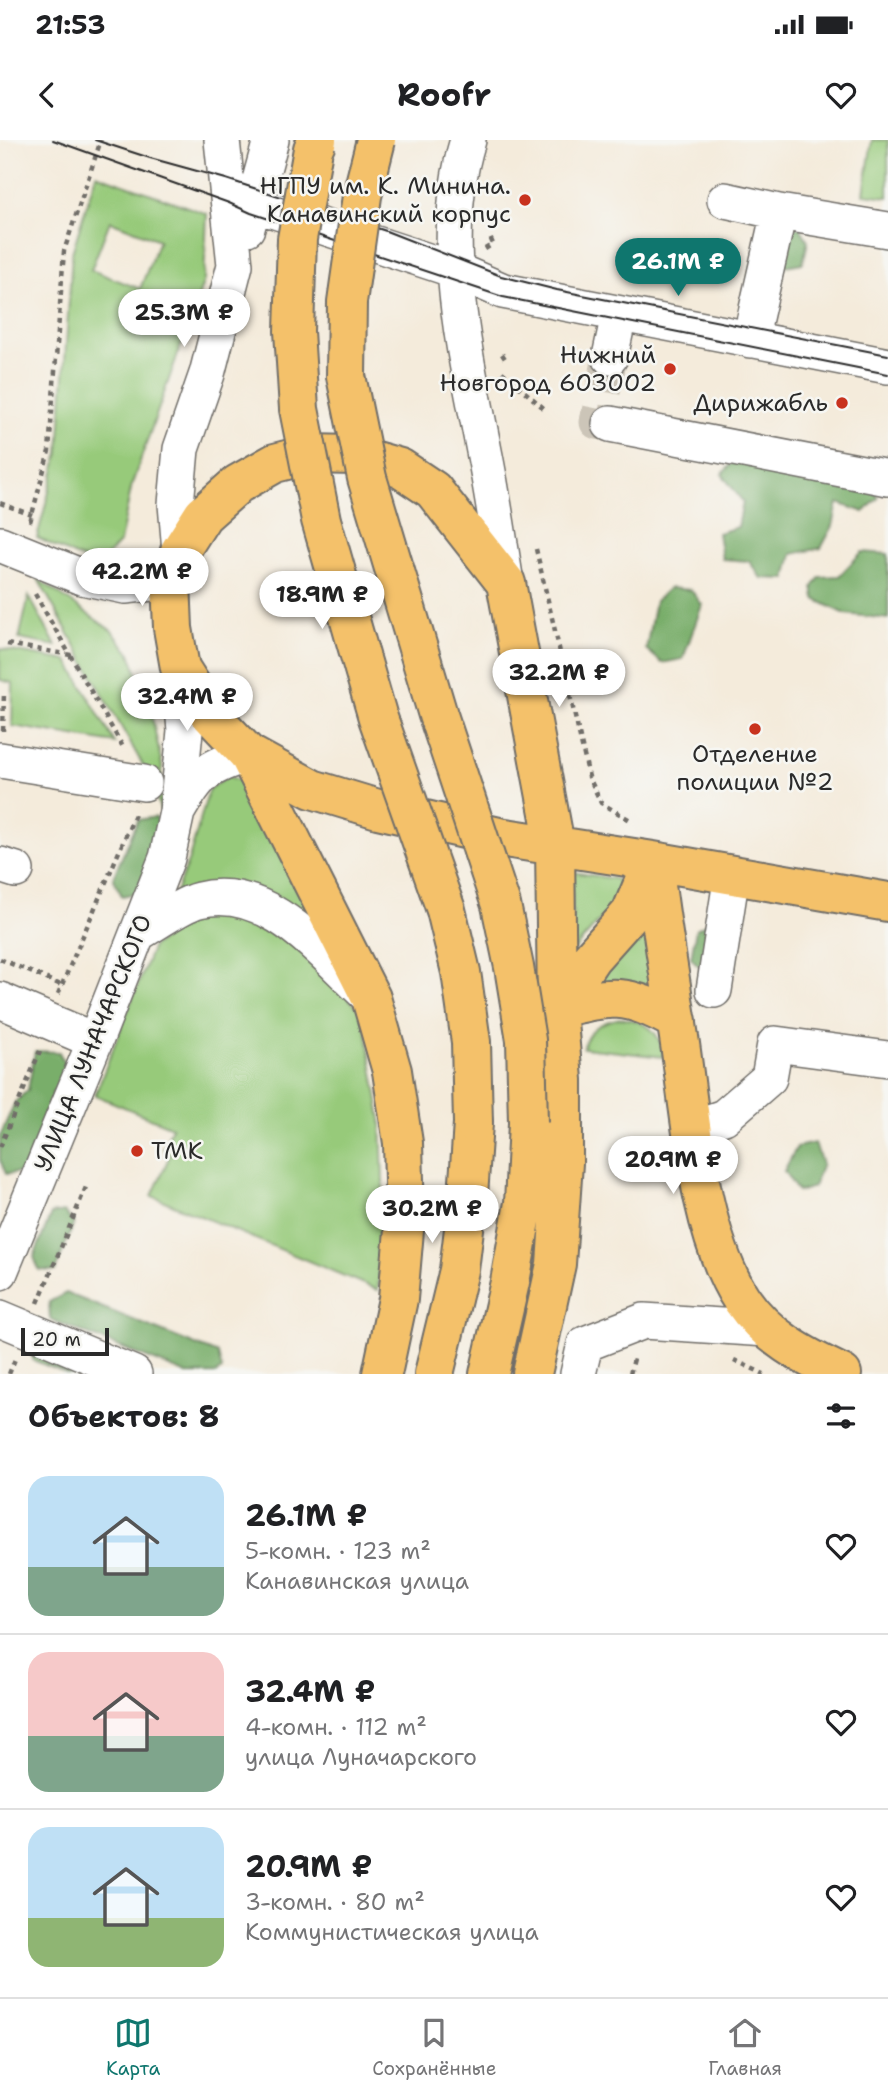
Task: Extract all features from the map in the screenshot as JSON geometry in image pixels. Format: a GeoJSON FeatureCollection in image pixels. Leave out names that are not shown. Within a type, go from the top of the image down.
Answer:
{"type":"FeatureCollection","features":[{"type":"Feature","properties":{"kind":"main road"},"geometry":{"type":"LineString","coordinates":[[317,140],[313,149],[297,239],[294,331],[299,409],[321,520],[378,718],[446,910],[461,972],[471,1042],[473,1123],[468,1196],[459,1270],[434,1374]]}},
{"type":"Feature","properties":{"kind":"main road"},"geometry":{"type":"LineString","coordinates":[[376,140],[362,196],[347,302],[346,376],[367,478],[438,715],[501,905],[526,1040],[528,1123],[524,1203],[510,1282],[489,1374]]}},
{"type":"Feature","properties":{"kind":"main road"},"geometry":{"type":"LineString","coordinates":[[382,1374],[398,1299],[405,1219],[403,1143],[392,1071],[371,998],[248,754],[208,712],[180,668],[173,628],[175,566],[203,515],[238,484],[275,463],[310,454],[354,455],[400,468],[433,490],[506,583],[555,845],[556,1009],[563,1080],[563,1163],[556,1264],[532,1374]]}},
{"type":"Feature","properties":{"kind":"main road"},"geometry":{"type":"LineString","coordinates":[[248,754],[312,789],[378,809],[499,837],[888,902]]}},
{"type":"Feature","properties":{"kind":"main road"},"geometry":{"type":"LineString","coordinates":[[556,1009],[591,958],[631,913],[653,861]]}},
{"type":"Feature","properties":{"kind":"main road"},"geometry":{"type":"LineString","coordinates":[[653,861],[704,1198],[723,1264],[742,1300],[768,1329],[801,1355],[842,1374]]}},
{"type":"Feature","properties":{"kind":"main road"},"geometry":{"type":"LineString","coordinates":[[556,1009],[600,998],[626,999],[650,1006],[677,1021]]}},
{"type":"Feature","properties":{"kind":"street"},"geometry":{"type":"LineString","coordinates":[[222,140],[235,265]]}},
{"type":"Feature","properties":{"kind":"street"},"geometry":{"type":"LineString","coordinates":[[14,539],[82,577],[125,586],[175,566],[176,504],[181,449],[207,374],[271,140]]}},
{"type":"Feature","properties":{"kind":"street"},"geometry":{"type":"LineString","coordinates":[[468,140],[460,165],[455,216],[455,270],[466,358],[506,583]]}},
{"type":"Feature","properties":{"kind":"street"},"geometry":{"type":"LineString","coordinates":[[725,200],[888,230]]}},
{"type":"Feature","properties":{"kind":"street"},"geometry":{"type":"LineString","coordinates":[[254,204],[455,270],[503,291],[888,366]]}},
{"type":"Feature","properties":{"kind":"street"},"geometry":{"type":"LineString","coordinates":[[750,340],[779,212]]}},
{"type":"Feature","properties":{"kind":"street"},"geometry":{"type":"LineString","coordinates":[[610,357],[619,315]]}},
{"type":"Feature","properties":{"kind":"street"},"geometry":{"type":"LineString","coordinates":[[611,424],[888,478]]}},
{"type":"Feature","properties":{"kind":"street","name":"УЛИЦА ЛУНАЧАРСКОГО"},"geometry":{"type":"LineString","coordinates":[[0,1272],[167,858],[177,812],[185,731],[180,668]]}},
{"type":"Feature","properties":{"kind":"street"},"geometry":{"type":"LineString","coordinates":[[1,746],[144,783]]}},
{"type":"Feature","properties":{"kind":"street","name":"УЛИЦА ЛУНАЧАРСКОГО"},"geometry":{"type":"LineString","coordinates":[[177,812],[194,783],[214,766],[248,754]]}},
{"type":"Feature","properties":{"kind":"street"},"geometry":{"type":"LineString","coordinates":[[715,990],[732,874]]}},
{"type":"Feature","properties":{"kind":"street"},"geometry":{"type":"LineString","coordinates":[[137,934],[197,900],[232,898],[266,909],[296,928],[371,998]]}},
{"type":"Feature","properties":{"kind":"street"},"geometry":{"type":"LineString","coordinates":[[0,1000],[95,1041]]}},
{"type":"Feature","properties":{"kind":"street"},"geometry":{"type":"LineString","coordinates":[[692,1128],[724,1117],[769,1078],[775,1044],[888,1059]]}},
{"type":"Feature","properties":{"kind":"street"},"geometry":{"type":"LineString","coordinates":[[578,1374],[585,1343],[644,1321],[768,1329]]}},
{"type":"Feature","properties":{"kind":"street"},"geometry":{"type":"LineString","coordinates":[[14,1324],[134,1374]]}},
{"type":"Feature","properties":{"kind":"path"},"geometry":{"type":"LineString","coordinates":[[14,539],[32,515],[49,451],[64,251],[101,140]]}},
{"type":"Feature","properties":{"kind":"path"},"geometry":{"type":"LineString","coordinates":[[502,354],[506,360]]}},
{"type":"Feature","properties":{"kind":"path"},"geometry":{"type":"LineString","coordinates":[[502,372],[547,411]]}},
{"type":"Feature","properties":{"kind":"path"},"geometry":{"type":"LineString","coordinates":[[0,503],[32,515]]}},
{"type":"Feature","properties":{"kind":"path"},"geometry":{"type":"LineString","coordinates":[[535,544],[589,777],[601,803],[628,820],[638,822]]}},
{"type":"Feature","properties":{"kind":"path"},"geometry":{"type":"LineString","coordinates":[[7,644],[72,655]]}},
{"type":"Feature","properties":{"kind":"path"},"geometry":{"type":"LineString","coordinates":[[1,746],[4,693]]}},
{"type":"Feature","properties":{"kind":"path"},"geometry":{"type":"LineString","coordinates":[[0,958],[61,985]]}},
{"type":"Feature","properties":{"kind":"path"},"geometry":{"type":"LineString","coordinates":[[0,1147],[41,1047]]}},
{"type":"Feature","properties":{"kind":"path"},"geometry":{"type":"LineString","coordinates":[[9,1374],[14,1324],[86,1187]]}},
{"type":"Feature","properties":{"kind":"green space"},"geometry":{"type":"Polygon","coordinates":[[[872,140],[888,140],[888,197],[864,194],[872,140]]]}},
{"type":"Feature","properties":{"kind":"green space"},"geometry":{"type":"Polygon","coordinates":[[[96,174],[207,214],[204,280],[132,484],[120,542],[105,558],[86,561],[37,538],[59,453],[72,253],[96,174]],[[110,221],[91,270],[140,289],[159,240],[110,221]]]}},
{"type":"Feature","properties":{"kind":"green space"},"geometry":{"type":"Polygon","coordinates":[[[800,227],[808,241],[803,263],[786,266],[778,255],[784,229],[800,227]]]}},
{"type":"Feature","properties":{"kind":"green space"},"geometry":{"type":"Polygon","coordinates":[[[739,456],[872,482],[878,498],[864,512],[838,503],[833,526],[821,548],[792,554],[786,579],[761,578],[749,561],[722,559],[718,533],[738,527],[743,502],[722,474],[739,456]]]}},
{"type":"Feature","properties":{"kind":"green space"},"geometry":{"type":"Polygon","coordinates":[[[862,552],[888,554],[888,619],[845,614],[815,599],[813,587],[820,577],[839,576],[862,552]]]}},
{"type":"Feature","properties":{"kind":"green space"},"geometry":{"type":"Polygon","coordinates":[[[38,579],[112,631],[130,653],[152,717],[162,766],[161,812],[149,776],[38,579]]]}},
{"type":"Feature","properties":{"kind":"green space"},"geometry":{"type":"Polygon","coordinates":[[[669,588],[691,590],[702,605],[683,659],[662,663],[646,649],[655,601],[669,588]]]}},
{"type":"Feature","properties":{"kind":"green space"},"geometry":{"type":"Polygon","coordinates":[[[29,596],[56,646],[19,639],[29,596]]]}},
{"type":"Feature","properties":{"kind":"green space"},"geometry":{"type":"Polygon","coordinates":[[[0,649],[68,661],[115,743],[12,726],[13,683],[0,680],[0,649]]]}},
{"type":"Feature","properties":{"kind":"green space"},"geometry":{"type":"Polygon","coordinates":[[[228,776],[241,781],[332,940],[175,895],[189,859],[209,789],[228,776]]]}},
{"type":"Feature","properties":{"kind":"green space"},"geometry":{"type":"Polygon","coordinates":[[[155,817],[164,827],[141,892],[122,896],[113,878],[138,820],[155,817]]]}},
{"type":"Feature","properties":{"kind":"green space"},"geometry":{"type":"Polygon","coordinates":[[[572,872],[615,879],[627,889],[573,951],[572,872]]]}},
{"type":"Feature","properties":{"kind":"green space"},"geometry":{"type":"Polygon","coordinates":[[[231,912],[261,919],[295,944],[363,1013],[381,1119],[384,1211],[378,1290],[152,1196],[171,1153],[163,1149],[172,1127],[95,1095],[153,946],[199,916],[231,912]]]}},
{"type":"Feature","properties":{"kind":"green space"},"geometry":{"type":"Polygon","coordinates":[[[713,921],[703,970],[691,958],[696,929],[713,921]]]}},
{"type":"Feature","properties":{"kind":"green space"},"geometry":{"type":"Polygon","coordinates":[[[649,925],[653,989],[590,987],[618,948],[649,925]]]}},
{"type":"Feature","properties":{"kind":"green space"},"geometry":{"type":"Polygon","coordinates":[[[620,1018],[650,1028],[659,1040],[664,1057],[583,1048],[592,1031],[620,1018]]]}},
{"type":"Feature","properties":{"kind":"green space"},"geometry":{"type":"Polygon","coordinates":[[[35,1051],[59,1052],[71,1077],[52,1093],[56,1114],[36,1171],[6,1174],[0,1160],[0,1136],[15,1102],[28,1090],[35,1051]]]}},
{"type":"Feature","properties":{"kind":"green space"},"geometry":{"type":"Polygon","coordinates":[[[815,1143],[822,1164],[813,1187],[798,1192],[784,1171],[797,1147],[815,1143]]]}},
{"type":"Feature","properties":{"kind":"green space"},"geometry":{"type":"Polygon","coordinates":[[[64,1212],[74,1223],[55,1271],[39,1270],[34,1257],[51,1214],[64,1212]]]}},
{"type":"Feature","properties":{"kind":"green space"},"geometry":{"type":"Polygon","coordinates":[[[66,1293],[218,1354],[222,1370],[215,1374],[187,1374],[50,1319],[49,1302],[66,1293]]]}},
{"type":"Feature","properties":{"kind":"green space"},"geometry":{"type":"Polygon","coordinates":[[[31,1340],[111,1374],[67,1374],[33,1360],[31,1340]]]}},
{"type":"Feature","properties":{"kind":"tunnel"},"geometry":{"type":"LineString","coordinates":[[610,357],[597,422],[610,424]]}},
{"type":"Feature","properties":{"kind":"tram line"},"geometry":{"type":"LineString","coordinates":[[53,140],[251,213],[503,297],[888,374]]}},
{"type":"Feature","properties":{"kind":"tram line"},"geometry":{"type":"LineString","coordinates":[[95,140],[386,231],[501,276],[557,290],[888,355]]}},
{"type":"Feature","properties":{"kind":"place","name":"НГПУ им. К. Минина. Канавинский корпус"},"geometry":{"type":"Point","coordinates":[525,200]}},
{"type":"Feature","properties":{"kind":"place","name":"Нижний Новгород 603002"},"geometry":{"type":"Point","coordinates":[670,369]}},
{"type":"Feature","properties":{"kind":"place","name":"Дирижабль"},"geometry":{"type":"Point","coordinates":[842,403]}},
{"type":"Feature","properties":{"kind":"place","name":"Отделение полиции №2"},"geometry":{"type":"Point","coordinates":[755,729]}},
{"type":"Feature","properties":{"kind":"place","name":"ТМК"},"geometry":{"type":"Point","coordinates":[137,1151]}}]}
